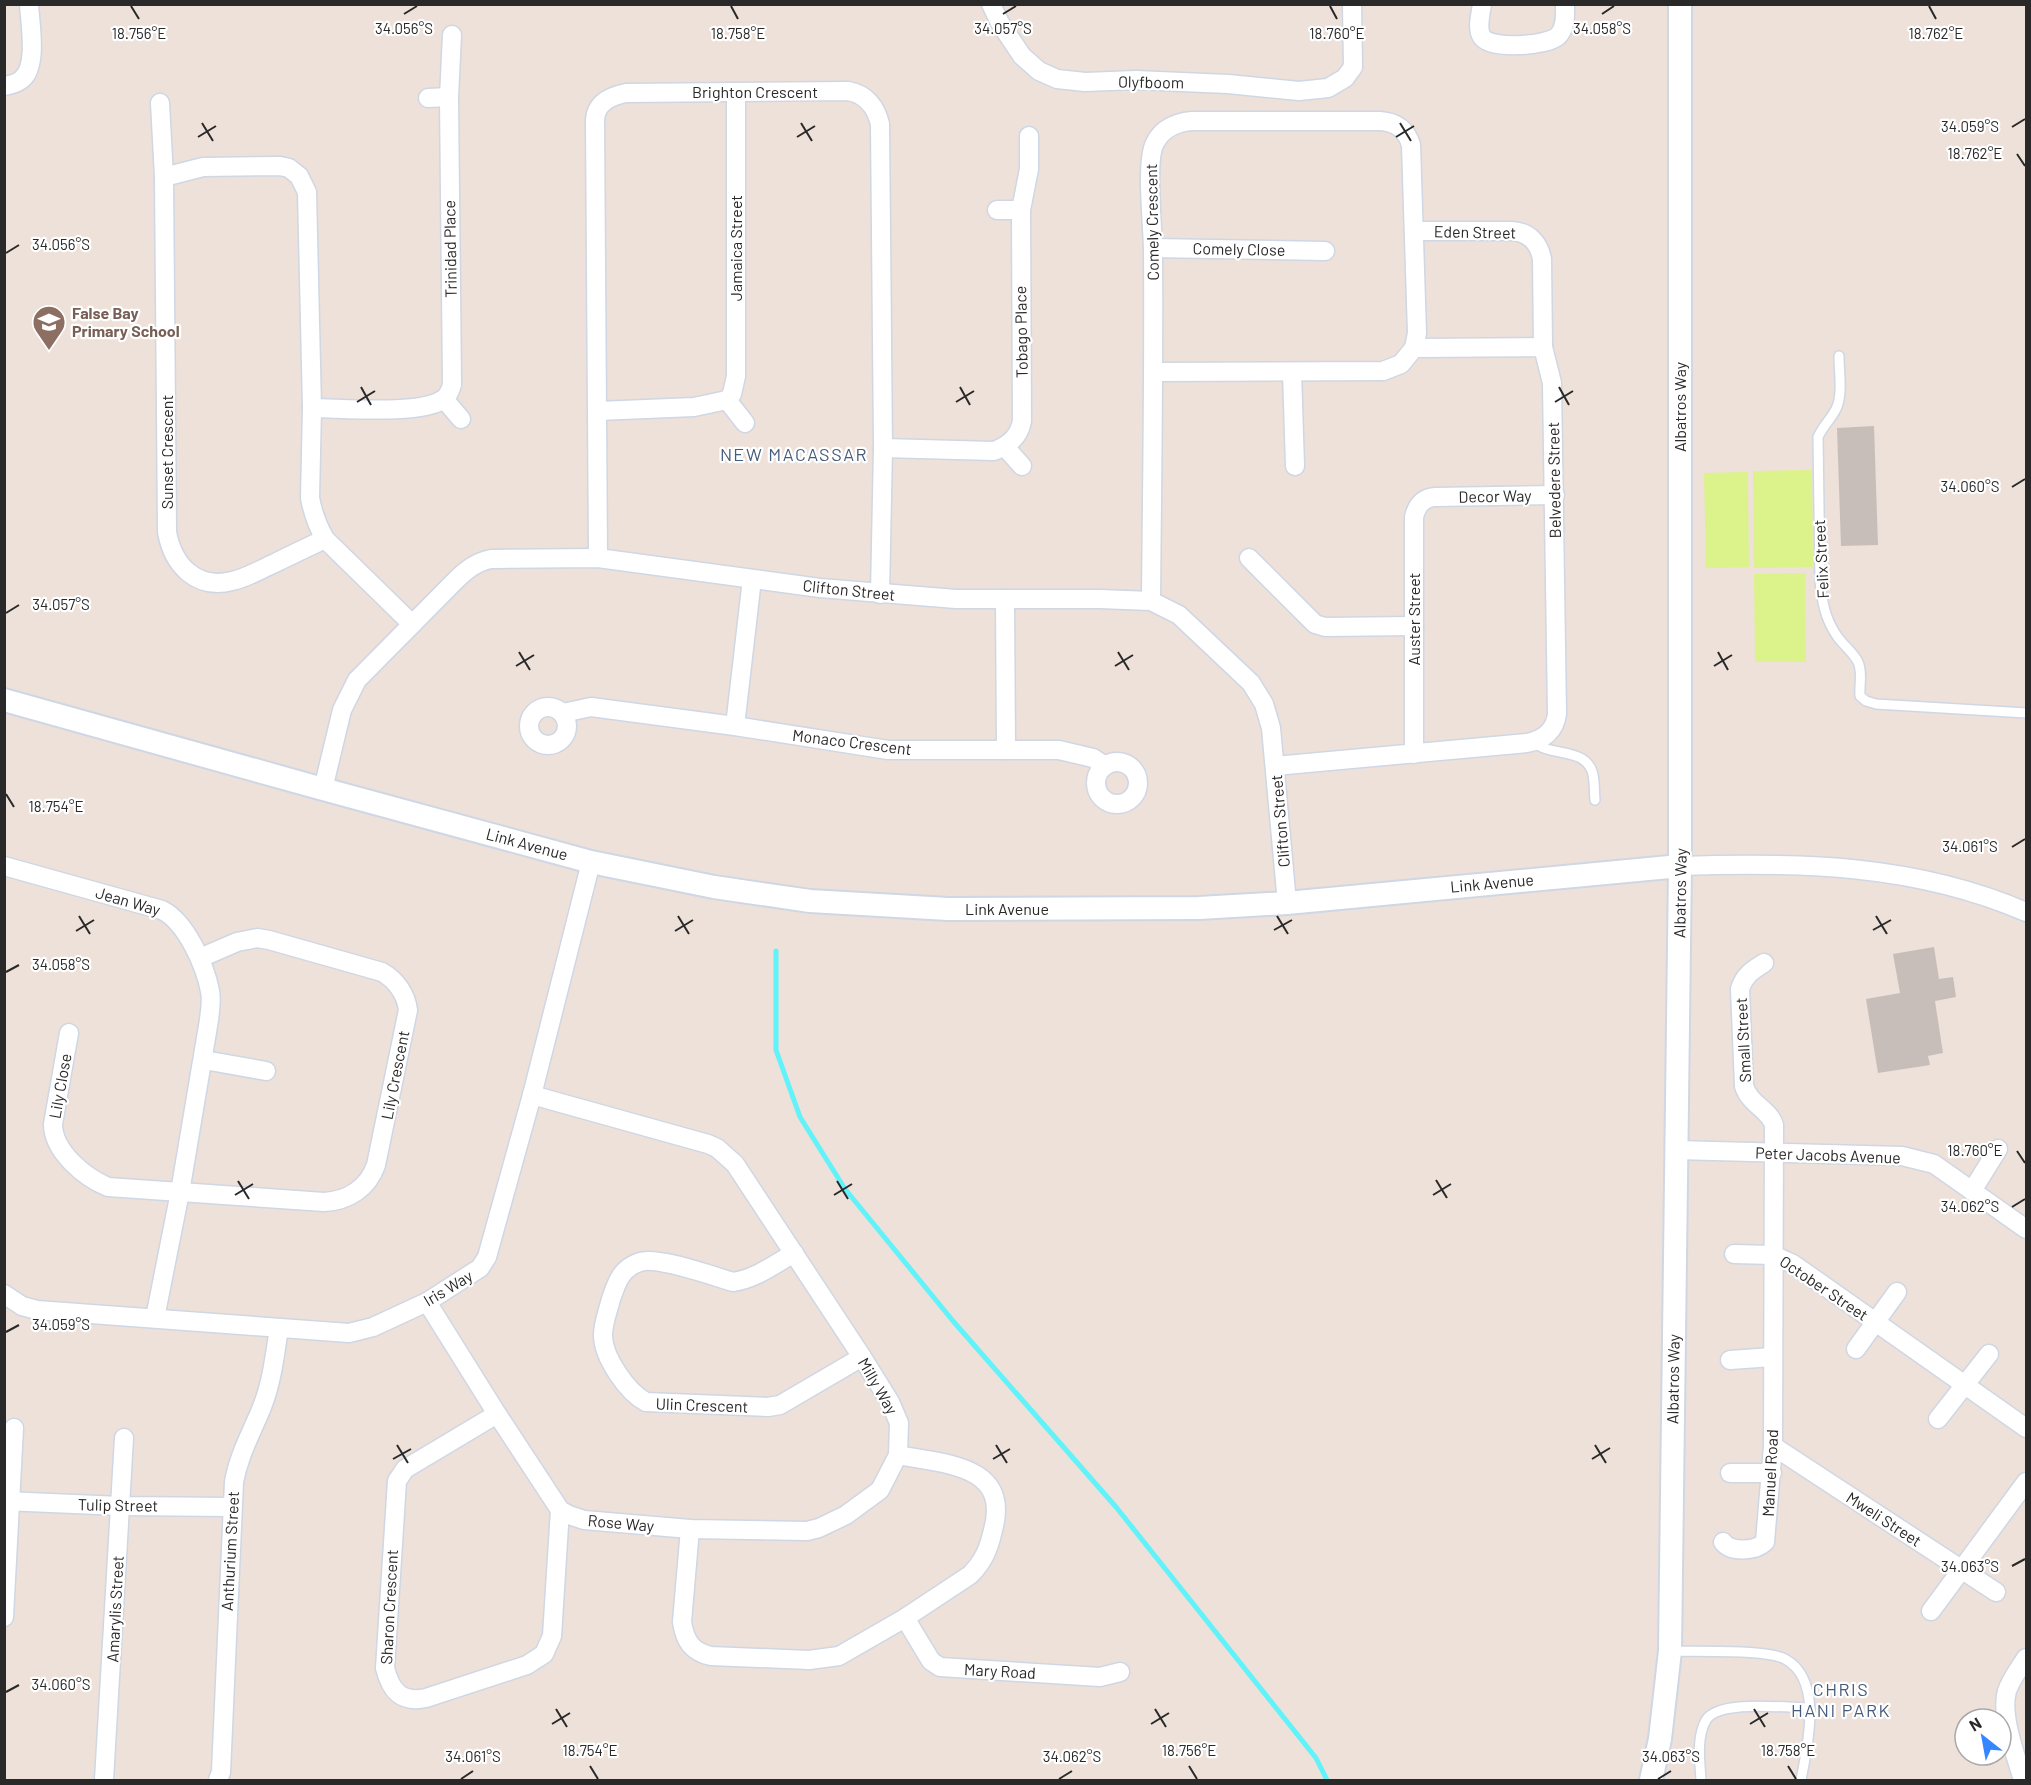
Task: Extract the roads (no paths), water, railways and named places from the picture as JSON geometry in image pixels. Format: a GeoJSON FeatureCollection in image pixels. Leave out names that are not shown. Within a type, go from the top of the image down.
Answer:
{"type":"FeatureCollection","features":[{"type":"Feature","properties":{"kind":"street"},"geometry":{"type":"LineString","coordinates":[[4,86],[22,79],[29,69],[32,55],[29,4]]}},
{"type":"Feature","properties":{"kind":"street","name":"Olyfboom"},"geometry":{"type":"LineString","coordinates":[[990,4],[1022,56],[1039,71],[1058,79],[1085,82],[1228,84],[1299,92],[1328,88],[1345,78],[1353,67],[1352,4]]}},
{"type":"Feature","properties":{"kind":"street"},"geometry":{"type":"LineString","coordinates":[[1482,4],[1479,27],[1481,35],[1486,40],[1497,44],[1537,45],[1557,37],[1562,30],[1565,22],[1565,4]]}},
{"type":"Feature","properties":{"kind":"street","name":"Albatros Way"},"geometry":{"type":"LineString","coordinates":[[1651,1780],[1660,1738],[1670,1651],[1680,866],[1680,4]]}},
{"type":"Feature","properties":{"kind":"street","name":"Trinidad Place"},"geometry":{"type":"LineString","coordinates":[[444,399],[452,385],[449,97],[452,35]]}},
{"type":"Feature","properties":{"kind":"street","name":"Brighton Crescent"},"geometry":{"type":"LineString","coordinates":[[598,558],[595,114],[600,104],[626,93],[848,91],[867,100],[879,116],[880,124],[883,448],[880,594]]}},
{"type":"Feature","properties":{"kind":"street","name":"Jamaica Street"},"geometry":{"type":"LineString","coordinates":[[727,400],[732,394],[736,376],[735,93]]}},
{"type":"Feature","properties":{"kind":"street"},"geometry":{"type":"LineString","coordinates":[[428,98],[449,97]]}},
{"type":"Feature","properties":{"kind":"street","name":"Sunset Crescent"},"geometry":{"type":"LineString","coordinates":[[160,104],[165,177],[167,532],[172,552],[181,566],[192,575],[203,581],[222,583],[242,578],[325,539]]}},
{"type":"Feature","properties":{"kind":"street","name":"Comely Crescent"},"geometry":{"type":"LineString","coordinates":[[1151,601],[1153,248],[1150,158],[1155,142],[1162,133],[1172,126],[1192,121],[1380,121],[1399,126],[1408,135],[1411,145],[1417,333],[1414,348]]}},
{"type":"Feature","properties":{"kind":"street","name":"Tobago Place"},"geometry":{"type":"LineString","coordinates":[[1005,447],[1015,438],[1022,421],[1021,210],[1029,169],[1029,136]]}},
{"type":"Feature","properties":{"kind":"street"},"geometry":{"type":"LineString","coordinates":[[165,177],[203,167],[280,166],[294,171],[303,181],[307,192],[312,408],[310,498],[316,522],[325,539],[412,624]]}},
{"type":"Feature","properties":{"kind":"street"},"geometry":{"type":"LineString","coordinates":[[998,210],[1021,210]]}},
{"type":"Feature","properties":{"kind":"street","name":"Eden Street"},"geometry":{"type":"LineString","coordinates":[[1414,231],[1512,231],[1522,232],[1530,237],[1538,247],[1542,259],[1543,347]]}},
{"type":"Feature","properties":{"kind":"street","name":"Comely Close"},"geometry":{"type":"LineString","coordinates":[[1153,248],[1325,251]]}},
{"type":"Feature","properties":{"kind":"street"},"geometry":{"type":"LineString","coordinates":[[1153,372],[1383,371],[1401,364],[1414,348],[1543,347]]}},
{"type":"Feature","properties":{"kind":"street","name":"Belvedere Street"},"geometry":{"type":"LineString","coordinates":[[1534,742],[1544,737],[1552,729],[1557,714],[1555,495],[1551,383],[1543,347]]}},
{"type":"Feature","properties":{"kind":"street"},"geometry":{"type":"LineString","coordinates":[[1292,372],[1294,466]]}},
{"type":"Feature","properties":{"kind":"street"},"geometry":{"type":"LineString","coordinates":[[312,408],[412,409],[431,406],[444,399],[461,419]]}},
{"type":"Feature","properties":{"kind":"street"},"geometry":{"type":"LineString","coordinates":[[598,411],[694,406],[727,400],[745,423]]}},
{"type":"Feature","properties":{"kind":"street"},"geometry":{"type":"LineString","coordinates":[[883,448],[994,451],[1005,447],[1022,466]]}},
{"type":"Feature","properties":{"kind":"street","name":"Decor Way"},"geometry":{"type":"LineString","coordinates":[[1436,497],[1555,495]]}},
{"type":"Feature","properties":{"kind":"street","name":"Auster Street"},"geometry":{"type":"LineString","coordinates":[[1414,754],[1414,516],[1420,503],[1436,497]]}},
{"type":"Feature","properties":{"kind":"street","name":"Clifton Street"},"geometry":{"type":"LineString","coordinates":[[323,789],[332,748],[348,695],[357,680],[454,581],[480,561],[598,558],[880,594],[956,599],[1100,598],[1151,601],[1179,615],[1243,675],[1258,692],[1269,716],[1287,903]]}},
{"type":"Feature","properties":{"kind":"street"},"geometry":{"type":"LineString","coordinates":[[1249,558],[1315,624],[1325,627],[1414,626]]}},
{"type":"Feature","properties":{"kind":"street"},"geometry":{"type":"LineString","coordinates":[[735,726],[752,579]]}},
{"type":"Feature","properties":{"kind":"street"},"geometry":{"type":"LineString","coordinates":[[1005,599],[1006,750]]}},
{"type":"Feature","properties":{"kind":"street","name":"Link Avenue"},"geometry":{"type":"LineString","coordinates":[[4,700],[591,862],[714,887],[800,899],[948,909],[1199,908],[1287,903],[1680,866],[1765,863],[1862,869],[1912,877],[1958,887],[2026,912]]}},
{"type":"Feature","properties":{"kind":"street","name":"Monaco Crescent"},"geometry":{"type":"LineString","coordinates":[[563,713],[591,707],[735,726],[888,750],[1059,750],[1093,758],[1105,766]]}},
{"type":"Feature","properties":{"kind":"street"},"geometry":{"type":"LineString","coordinates":[[1275,766],[1534,742]]}},
{"type":"Feature","properties":{"kind":"street","name":"Iris Way"},"geometry":{"type":"LineString","coordinates":[[4,1294],[22,1306],[37,1310],[349,1333],[374,1328],[427,1302],[474,1273],[484,1263],[532,1095],[591,862]]}},
{"type":"Feature","properties":{"kind":"street","name":"Jean Way"},"geometry":{"type":"LineString","coordinates":[[4,866],[162,910],[170,914],[177,922],[200,958],[210,992],[211,1005],[204,1060],[154,1318]]}},
{"type":"Feature","properties":{"kind":"street","name":"Lily Crescent"},"geometry":{"type":"LineString","coordinates":[[180,1192],[324,1202],[343,1199],[359,1190],[373,1175],[376,1165],[408,1010],[399,987],[382,972],[269,940],[246,939],[200,958]]}},
{"type":"Feature","properties":{"kind":"street","name":"Small Street"},"geometry":{"type":"LineString","coordinates":[[1764,963],[1749,972],[1740,989],[1743,1080],[1747,1096],[1773,1121],[1774,1153]]}},
{"type":"Feature","properties":{"kind":"street","name":"Lily Close"},"geometry":{"type":"LineString","coordinates":[[69,1033],[53,1124],[53,1135],[57,1144],[99,1183],[108,1186],[180,1192]]}},
{"type":"Feature","properties":{"kind":"street"},"geometry":{"type":"LineString","coordinates":[[204,1060],[266,1071]]}},
{"type":"Feature","properties":{"kind":"street","name":"Milly Way"},"geometry":{"type":"LineString","coordinates":[[532,1095],[717,1148],[735,1164],[862,1356],[896,1413],[900,1437],[898,1455]]}},
{"type":"Feature","properties":{"kind":"street"},"geometry":{"type":"LineString","coordinates":[[1972,1191],[1998,1149]]}},
{"type":"Feature","properties":{"kind":"street","name":"Peter Jacobs Avenue"},"geometry":{"type":"LineString","coordinates":[[1676,1150],[1911,1158],[1934,1164],[2026,1229]]}},
{"type":"Feature","properties":{"kind":"street","name":"Manuel Road"},"geometry":{"type":"LineString","coordinates":[[1723,1542],[1726,1546],[1735,1549],[1757,1547],[1765,1542],[1773,1446],[1774,1153]]}},
{"type":"Feature","properties":{"kind":"street","name":"Ulin Crescent"},"geometry":{"type":"LineString","coordinates":[[794,1253],[751,1278],[733,1282],[657,1261],[641,1261],[626,1269],[618,1278],[603,1336],[610,1359],[620,1376],[638,1398],[646,1402],[768,1407],[780,1405],[862,1356]]}},
{"type":"Feature","properties":{"kind":"street"},"geometry":{"type":"LineString","coordinates":[[1734,1254],[1773,1254]]}},
{"type":"Feature","properties":{"kind":"street","name":"October Street"},"geometry":{"type":"LineString","coordinates":[[1773,1254],[1802,1270],[2026,1428]]}},
{"type":"Feature","properties":{"kind":"street","name":"October Street"},"geometry":{"type":"LineString","coordinates":[[1856,1349],[1897,1292]]}},
{"type":"Feature","properties":{"kind":"street"},"geometry":{"type":"LineString","coordinates":[[427,1302],[560,1510]]}},
{"type":"Feature","properties":{"kind":"street","name":"Anthurium Street"},"geometry":{"type":"LineString","coordinates":[[218,1780],[221,1760],[232,1507],[236,1468],[269,1384],[279,1328]]}},
{"type":"Feature","properties":{"kind":"street"},"geometry":{"type":"LineString","coordinates":[[1938,1419],[1989,1354]]}},
{"type":"Feature","properties":{"kind":"street"},"geometry":{"type":"LineString","coordinates":[[1730,1360],[1773,1357]]}},
{"type":"Feature","properties":{"kind":"street","name":"Sharon Crescent"},"geometry":{"type":"LineString","coordinates":[[497,1414],[405,1469],[397,1481],[385,1668],[398,1694],[407,1699],[426,1698],[527,1665],[544,1654],[552,1636],[560,1510]]}},
{"type":"Feature","properties":{"kind":"street"},"geometry":{"type":"LineString","coordinates":[[4,1617],[8,1502],[14,1428]]}},
{"type":"Feature","properties":{"kind":"street","name":"Amarylis Street"},"geometry":{"type":"LineString","coordinates":[[104,1780],[124,1438]]}},
{"type":"Feature","properties":{"kind":"street","name":"Mweli Street"},"geometry":{"type":"LineString","coordinates":[[1773,1446],[1996,1592]]}},
{"type":"Feature","properties":{"kind":"street"},"geometry":{"type":"LineString","coordinates":[[690,1529],[682,1622],[687,1640],[693,1649],[700,1654],[711,1656],[798,1660],[839,1656],[905,1618],[970,1575],[978,1567],[988,1549],[997,1506],[987,1483],[966,1468],[898,1455]]}},
{"type":"Feature","properties":{"kind":"street","name":"Rose Way"},"geometry":{"type":"LineString","coordinates":[[560,1510],[584,1520],[690,1529],[807,1531],[846,1515],[880,1490],[898,1455]]}},
{"type":"Feature","properties":{"kind":"street"},"geometry":{"type":"LineString","coordinates":[[1730,1473],[1772,1473]]}},
{"type":"Feature","properties":{"kind":"street"},"geometry":{"type":"LineString","coordinates":[[1931,1611],[2026,1482]]}},
{"type":"Feature","properties":{"kind":"street","name":"Tulip Street"},"geometry":{"type":"LineString","coordinates":[[8,1502],[232,1507]]}},
{"type":"Feature","properties":{"kind":"street","name":"Mary Road"},"geometry":{"type":"LineString","coordinates":[[905,1618],[931,1661],[940,1667],[1100,1677],[1120,1672]]}},
{"type":"Feature","properties":{"kind":"street"},"geometry":{"type":"LineString","coordinates":[[2023,1780],[2006,1718],[2005,1704],[2008,1689],[2026,1658]]}},
{"type":"Feature","properties":{"kind":"lane","name":"Felix Street"},"geometry":{"type":"LineString","coordinates":[[1839,356],[1839,401],[1818,437],[1820,581],[1822,601],[1836,636],[1856,658],[1859,666],[1860,696],[1876,704],[2026,713]]}},
{"type":"Feature","properties":{"kind":"lane"},"geometry":{"type":"LineString","coordinates":[[1534,742],[1547,750],[1578,755],[1583,759],[1592,771],[1595,800]]}},
{"type":"Feature","properties":{"kind":"lane"},"geometry":{"type":"LineString","coordinates":[[1670,1651],[1766,1654],[1786,1660],[1793,1666],[1804,1681],[1810,1708],[1808,1740],[1801,1780]]}},
{"type":"Feature","properties":{"kind":"lane"},"geometry":{"type":"LineString","coordinates":[[1701,1780],[1702,1731],[1706,1720],[1712,1714],[1722,1709],[1736,1707],[1810,1708]]}},
{"type":"Feature","properties":{"kind":"waterway"},"geometry":{"type":"LineString","coordinates":[[776,951],[776,1050],[800,1117],[845,1189],[953,1321],[1116,1507],[1316,1758],[1327,1780]]}},
{"type":"Feature","properties":{"kind":"place","name":"False Bay Primary School"},"geometry":{"type":"Point","coordinates":[49,351]}},
{"type":"Feature","properties":{"kind":"district","name":"NEW MACASSAR"},"geometry":{"type":"Point","coordinates":[794,455]}},
{"type":"Feature","properties":{"kind":"district","name":"CHRIS HANI PARK"},"geometry":{"type":"Point","coordinates":[1841,1700]}}]}
